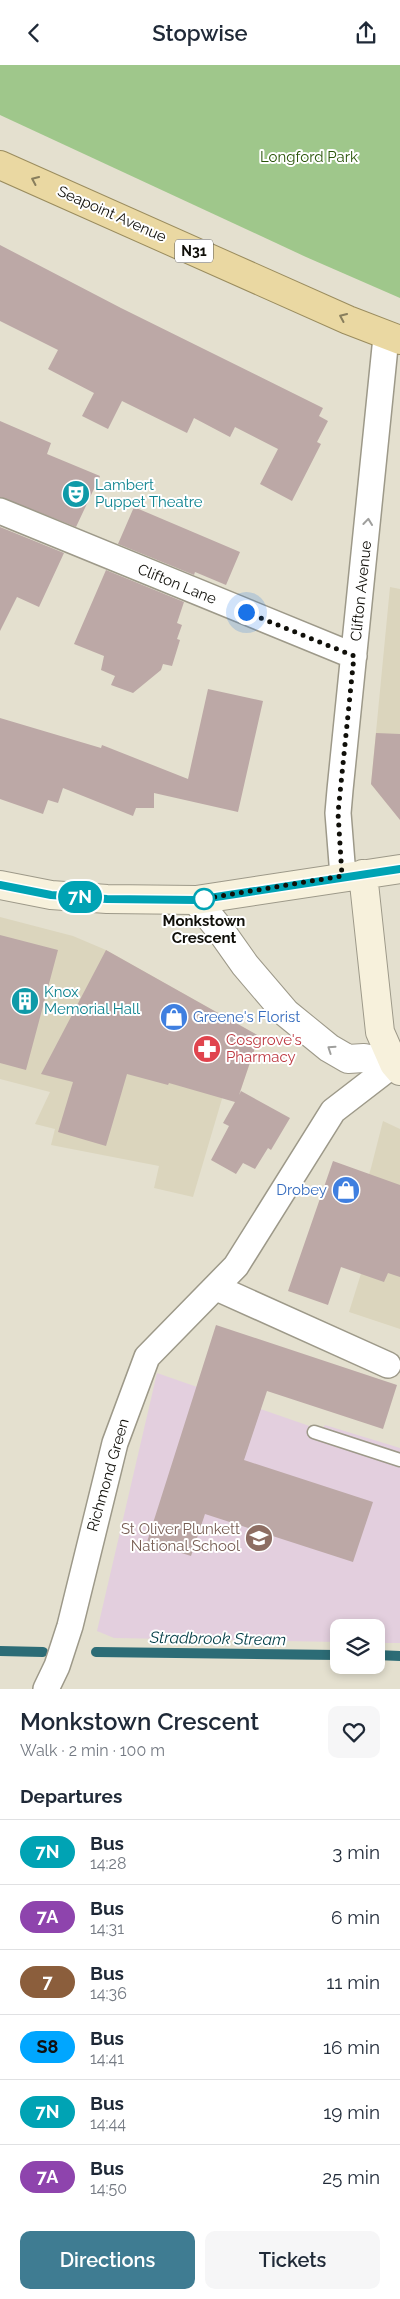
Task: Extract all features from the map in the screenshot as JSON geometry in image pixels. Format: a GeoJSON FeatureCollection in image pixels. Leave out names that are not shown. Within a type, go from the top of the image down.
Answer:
{"type":"FeatureCollection","features":[{"type":"Feature","properties":{"kind":"highway","name":"Seapoint Avenue"},"geometry":{"type":"LineString","coordinates":[[0,165],[394,338]]}},
{"type":"Feature","properties":{"kind":"main road"},"geometry":{"type":"LineString","coordinates":[[0,885],[51,895],[107,899],[196,900],[400,869]]}},
{"type":"Feature","properties":{"kind":"main road"},"geometry":{"type":"LineString","coordinates":[[353,875],[380,1032],[397,1067]]}},
{"type":"Feature","properties":{"kind":"street","name":"Clifton Avenue"},"geometry":{"type":"LineString","coordinates":[[353,875],[339,805],[385,347],[394,338]]}},
{"type":"Feature","properties":{"kind":"street","name":"Clifton Lane"},"geometry":{"type":"LineString","coordinates":[[0,511],[354,656]]}},
{"type":"Feature","properties":{"kind":"street"},"geometry":{"type":"LineString","coordinates":[[196,900],[245,965],[286,1013],[329,1048],[348,1059],[364,1058],[397,1067]]}},
{"type":"Feature","properties":{"kind":"street","name":"Richmond Green"},"geometry":{"type":"LineString","coordinates":[[46,1689],[57,1666],[70,1626],[116,1443],[147,1357],[217,1288],[236,1266],[333,1111],[397,1067]]}},
{"type":"Feature","properties":{"kind":"street"},"geometry":{"type":"LineString","coordinates":[[217,1288],[388,1365]]}},
{"type":"Feature","properties":{"kind":"lane"},"geometry":{"type":"LineString","coordinates":[[314,1432],[400,1460]]}},
{"type":"Feature","properties":{"kind":"shaded area"},"geometry":{"type":"Polygon","coordinates":[[[390,587],[400,589],[400,806],[388,805],[371,784],[390,587]]]}},
{"type":"Feature","properties":{"kind":"shaded area"},"geometry":{"type":"Polygon","coordinates":[[[0,917],[73,936],[106,950],[259,1036],[241,1089],[224,1092],[193,1197],[154,1188],[159,1166],[51,1145],[55,1129],[35,1124],[50,1092],[0,1079],[0,917]]]}},
{"type":"Feature","properties":{"kind":"shaded area"},"geometry":{"type":"Polygon","coordinates":[[[383,1121],[400,1129],[400,1329],[349,1312],[375,1229],[354,1221],[371,1168],[383,1121]]]}},
{"type":"Feature","properties":{"kind":"shaded area","name":"St Oliver Plunkett National School"},"geometry":{"type":"Polygon","coordinates":[[[157,1373],[321,1430],[325,1425],[400,1448],[400,1643],[385,1643],[385,1619],[330,1619],[330,1642],[114,1638],[97,1631],[157,1373]]]}},
{"type":"Feature","properties":{"kind":"green space","name":"Longford Park"},"geometry":{"type":"Polygon","coordinates":[[[0,65],[400,65],[400,298],[306,257],[0,115],[0,65]]]}},
{"type":"Feature","properties":{"kind":"building"},"geometry":{"type":"Polygon","coordinates":[[[0,245],[121,308],[323,408],[319,416],[328,421],[317,442],[321,444],[292,501],[260,484],[278,449],[235,427],[230,437],[194,418],[187,433],[122,401],[108,429],[82,416],[94,393],[48,369],[58,350],[0,321],[0,245]]]}},
{"type":"Feature","properties":{"kind":"building"},"geometry":{"type":"Polygon","coordinates":[[[0,421],[51,443],[47,454],[100,476],[76,527],[0,497],[0,421]]]}},
{"type":"Feature","properties":{"kind":"building"},"geometry":{"type":"Polygon","coordinates":[[[134,507],[240,552],[226,585],[195,572],[194,575],[118,544],[134,507]]]}},
{"type":"Feature","properties":{"kind":"building"},"geometry":{"type":"Polygon","coordinates":[[[0,527],[64,553],[39,607],[17,597],[0,631],[0,527]]]}},
{"type":"Feature","properties":{"kind":"building"},"geometry":{"type":"Polygon","coordinates":[[[106,570],[184,602],[177,623],[182,625],[177,639],[180,640],[172,666],[163,664],[161,670],[133,693],[111,685],[115,676],[101,670],[104,656],[74,644],[106,570]]]}},
{"type":"Feature","properties":{"kind":"building"},"geometry":{"type":"Polygon","coordinates":[[[208,689],[263,701],[238,812],[154,793],[154,808],[136,808],[133,816],[63,788],[58,803],[48,800],[43,814],[0,799],[0,718],[101,748],[102,745],[188,779],[208,689]]]}},
{"type":"Feature","properties":{"kind":"building"},"geometry":{"type":"Polygon","coordinates":[[[376,733],[400,734],[400,820],[371,784],[376,733]]]}},
{"type":"Feature","properties":{"kind":"building","name":"Knox Memorial Hall"},"geometry":{"type":"Polygon","coordinates":[[[0,935],[58,950],[26,1070],[0,1063],[0,935]]]}},
{"type":"Feature","properties":{"kind":"building"},"geometry":{"type":"Polygon","coordinates":[[[106,950],[259,1036],[239,1095],[241,1091],[290,1118],[271,1150],[268,1148],[255,1169],[243,1163],[236,1174],[211,1160],[229,1126],[223,1123],[235,1102],[169,1083],[168,1085],[127,1074],[106,1146],[58,1132],[73,1082],[41,1074],[106,950]]]}},
{"type":"Feature","properties":{"kind":"building"},"geometry":{"type":"Polygon","coordinates":[[[333,1161],[400,1185],[400,1277],[388,1273],[384,1282],[341,1267],[328,1305],[288,1291],[333,1161]]]}},
{"type":"Feature","properties":{"kind":"building"},"geometry":{"type":"Polygon","coordinates":[[[216,1325],[397,1385],[383,1429],[267,1391],[244,1460],[373,1502],[353,1562],[205,1514],[191,1556],[147,1542],[216,1325]]]}},
{"type":"Feature","properties":{"kind":"waterway","name":"Stradbrook Stream"},"geometry":{"type":"LineString","coordinates":[[0,1651],[43,1652]]}},
{"type":"Feature","properties":{"kind":"waterway","name":"Stradbrook Stream"},"geometry":{"type":"LineString","coordinates":[[96,1652],[330,1655]]}},
{"type":"Feature","properties":{"kind":"waterway","name":"Stradbrook Stream"},"geometry":{"type":"LineString","coordinates":[[385,1655],[400,1656]]}},
{"type":"Feature","properties":{"kind":"bus line","name":"7N"},"geometry":{"type":"LineString","coordinates":[[0,885],[51,895],[107,899],[196,900],[342,876],[400,869]]}},
{"type":"Feature","properties":{"kind":"place","name":"Lambert Puppet Theatre"},"geometry":{"type":"Point","coordinates":[76,494]}},
{"type":"Feature","properties":{"kind":"place","name":"Monkstown Crescent"},"geometry":{"type":"Point","coordinates":[204,899]}},
{"type":"Feature","properties":{"kind":"place","name":"Knox Memorial Hall"},"geometry":{"type":"Point","coordinates":[25,1001]}},
{"type":"Feature","properties":{"kind":"place","name":"Greene's Florist"},"geometry":{"type":"Point","coordinates":[174,1017]}},
{"type":"Feature","properties":{"kind":"place","name":"Cosgrove's Pharmacy"},"geometry":{"type":"Point","coordinates":[207,1049]}},
{"type":"Feature","properties":{"kind":"place","name":"Drobey"},"geometry":{"type":"Point","coordinates":[346,1190]}},
{"type":"Feature","properties":{"kind":"place","name":"St Oliver Plunkett National School"},"geometry":{"type":"Point","coordinates":[259,1538]}},
{"type":"Feature","properties":{"kind":"route"},"geometry":{"type":"LineString","coordinates":[[204,899],[196,900],[342,876],[338,813],[354,656],[246,612]]}}]}
